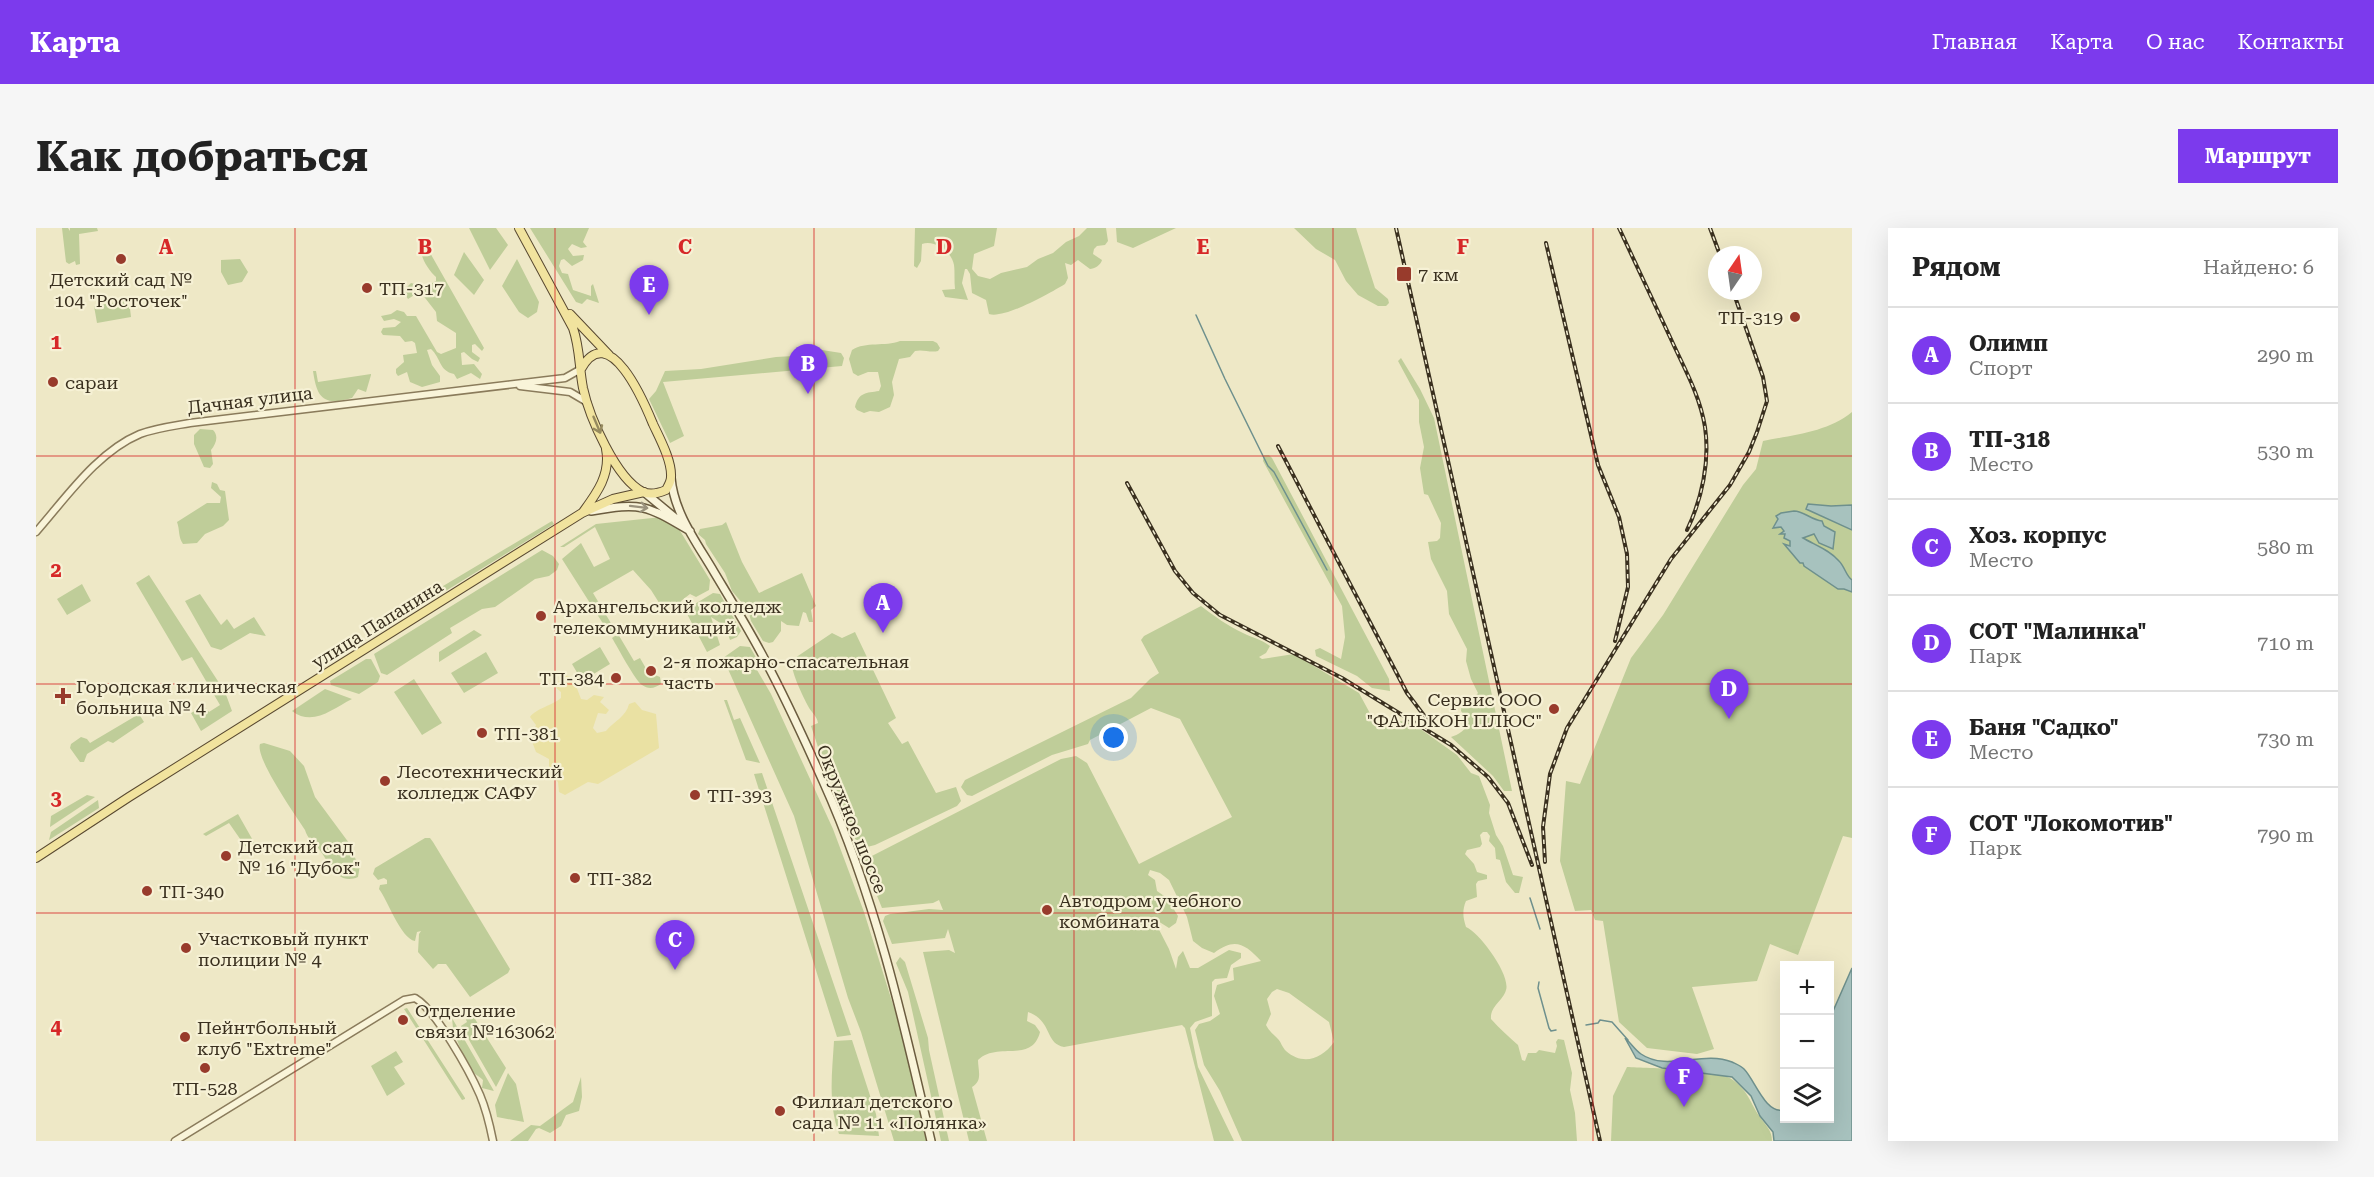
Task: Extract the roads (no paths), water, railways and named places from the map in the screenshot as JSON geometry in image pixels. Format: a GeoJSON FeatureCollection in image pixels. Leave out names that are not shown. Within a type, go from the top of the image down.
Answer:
{"type":"FeatureCollection","features":[{"type":"Feature","properties":{"kind":"main road","name":"Окружное шоссе"},"geometry":{"type":"LineString","coordinates":[[519,228],[563,306],[578,343],[587,402],[604,443],[626,477],[690,531]]}},
{"type":"Feature","properties":{"kind":"main road","name":"Окружное шоссе"},"geometry":{"type":"LineString","coordinates":[[563,306],[621,365],[642,397],[659,438],[671,478],[674,500],[766,662],[824,784],[874,914],[907,1036],[931,1141]]}},
{"type":"Feature","properties":{"kind":"main road"},"geometry":{"type":"LineString","coordinates":[[581,369],[589,357],[594,354],[610,356]]}},
{"type":"Feature","properties":{"kind":"main road","name":"улица Папанина"},"geometry":{"type":"LineString","coordinates":[[582,513],[602,483],[607,462],[604,443]]}},
{"type":"Feature","properties":{"kind":"main road"},"geometry":{"type":"LineString","coordinates":[[644,492],[659,493],[666,490],[671,478]]}},
{"type":"Feature","properties":{"kind":"main road","name":"улица Папанина"},"geometry":{"type":"LineString","coordinates":[[36,858],[129,797],[582,513],[613,499],[644,492]]}},
{"type":"Feature","properties":{"kind":"main road","name":"улица Папанина"},"geometry":{"type":"LineString","coordinates":[[582,513],[623,506],[642,506],[656,511],[690,531]]}},
{"type":"Feature","properties":{"kind":"street","name":"Дачная улица"},"geometry":{"type":"LineString","coordinates":[[36,532],[99,463],[127,442],[145,433],[190,423],[565,378],[581,369]]}},
{"type":"Feature","properties":{"kind":"street","name":"Дачная улица"},"geometry":{"type":"LineString","coordinates":[[507,384],[570,392],[587,402]]}},
{"type":"Feature","properties":{"kind":"street"},"geometry":{"type":"LineString","coordinates":[[175,1141],[236,1105],[343,1036],[404,1000],[415,998],[423,1002],[438,1023],[474,1083],[484,1105],[493,1141]]}},
{"type":"Feature","properties":{"kind":"water"},"geometry":{"type":"Polygon","coordinates":[[[1808,504],[1852,505],[1852,530],[1806,509],[1808,504]]]}},
{"type":"Feature","properties":{"kind":"water"},"geometry":{"type":"Polygon","coordinates":[[[1794,511],[1822,521],[1824,526],[1835,532],[1833,549],[1819,543],[1814,534],[1803,538],[1827,551],[1839,561],[1852,580],[1852,592],[1838,589],[1804,566],[1784,544],[1790,546],[1790,541],[1784,538],[1785,534],[1780,534],[1784,531],[1781,527],[1773,528],[1778,519],[1776,516],[1794,511]]]}},
{"type":"Feature","properties":{"kind":"water"},"geometry":{"type":"Polygon","coordinates":[[[1852,968],[1852,1141],[1774,1141],[1773,1132],[1760,1116],[1751,1096],[1732,1077],[1662,1068],[1636,1058],[1625,1038],[1639,1052],[1651,1059],[1674,1061],[1709,1058],[1737,1064],[1748,1074],[1766,1102],[1771,1107],[1780,1110],[1780,1123],[1834,1123],[1834,1009],[1852,968]]]}},
{"type":"Feature","properties":{"kind":"waterway"},"geometry":{"type":"LineString","coordinates":[[1196,315],[1268,466],[1274,472],[1327,570]]}},
{"type":"Feature","properties":{"kind":"waterway"},"geometry":{"type":"LineString","coordinates":[[1530,898],[1540,929]]}},
{"type":"Feature","properties":{"kind":"waterway"},"geometry":{"type":"LineString","coordinates":[[1539,982],[1538,988],[1549,1028],[1551,1031],[1556,1030]]}},
{"type":"Feature","properties":{"kind":"waterway"},"geometry":{"type":"LineString","coordinates":[[1586,1025],[1598,1023],[1600,1020],[1612,1022],[1628,1040]]}},
{"type":"Feature","properties":{"kind":"railway"},"geometry":{"type":"LineString","coordinates":[[1396,228],[1600,1141]]}},
{"type":"Feature","properties":{"kind":"railway"},"geometry":{"type":"LineString","coordinates":[[1619,228],[1690,381],[1703,415],[1706,440],[1704,480],[1687,530]]}},
{"type":"Feature","properties":{"kind":"railway"},"geometry":{"type":"LineString","coordinates":[[1710,228],[1717,246]]}},
{"type":"Feature","properties":{"kind":"railway"},"geometry":{"type":"LineString","coordinates":[[1546,243],[1598,465],[1619,517],[1627,554],[1628,587],[1615,641]]}},
{"type":"Feature","properties":{"kind":"railway"},"geometry":{"type":"LineString","coordinates":[[1545,862],[1543,827],[1550,774],[1567,728],[1671,559],[1730,485],[1749,452],[1757,432],[1767,401],[1763,377],[1736,300]]}},
{"type":"Feature","properties":{"kind":"railway"},"geometry":{"type":"LineString","coordinates":[[1278,446],[1407,693],[1432,726]]}},
{"type":"Feature","properties":{"kind":"railway"},"geometry":{"type":"LineString","coordinates":[[1127,483],[1175,571],[1193,593],[1220,615],[1342,678],[1451,745],[1488,777],[1508,803],[1532,865]]}},
{"type":"Feature","properties":{"kind":"place","name":"Детский сад № 104 \"Росточек\""},"geometry":{"type":"Point","coordinates":[121,259]}},
{"type":"Feature","properties":{"kind":"place","name":"7 км"},"geometry":{"type":"Point","coordinates":[1404,274]}},
{"type":"Feature","properties":{"kind":"place","name":"ТП-317"},"geometry":{"type":"Point","coordinates":[367,288]}},
{"type":"Feature","properties":{"kind":"place","name":"Баня \"Садко\""},"geometry":{"type":"Point","coordinates":[649,315]}},
{"type":"Feature","properties":{"kind":"place","name":"ТП-319"},"geometry":{"type":"Point","coordinates":[1795,317]}},
{"type":"Feature","properties":{"kind":"place","name":"сараи"},"geometry":{"type":"Point","coordinates":[53,382]}},
{"type":"Feature","properties":{"kind":"place","name":"ТП-318"},"geometry":{"type":"Point","coordinates":[808,394]}},
{"type":"Feature","properties":{"kind":"place","name":"Архангельский колледж телекоммуникаций"},"geometry":{"type":"Point","coordinates":[541,616]}},
{"type":"Feature","properties":{"kind":"place","name":"Олимп"},"geometry":{"type":"Point","coordinates":[883,633]}},
{"type":"Feature","properties":{"kind":"place","name":"2-я пожарно-спасательная часть"},"geometry":{"type":"Point","coordinates":[651,671]}},
{"type":"Feature","properties":{"kind":"place","name":"ТП-384"},"geometry":{"type":"Point","coordinates":[616,678]}},
{"type":"Feature","properties":{"kind":"place","name":"Городская клиническая больница № 4"},"geometry":{"type":"Point","coordinates":[63,696]}},
{"type":"Feature","properties":{"kind":"place","name":"Сервис ООО \"ФАЛЬКОН ПЛЮС\""},"geometry":{"type":"Point","coordinates":[1554,709]}},
{"type":"Feature","properties":{"kind":"place","name":"СОТ \"Малинка\""},"geometry":{"type":"Point","coordinates":[1729,719]}},
{"type":"Feature","properties":{"kind":"place","name":"ТП-381"},"geometry":{"type":"Point","coordinates":[482,733]}},
{"type":"Feature","properties":{"kind":"place","name":"Лесотехнический колледж САФУ"},"geometry":{"type":"Point","coordinates":[385,781]}},
{"type":"Feature","properties":{"kind":"place","name":"ТП-393"},"geometry":{"type":"Point","coordinates":[695,795]}},
{"type":"Feature","properties":{"kind":"place","name":"Детский сад № 16 \"Дубок\""},"geometry":{"type":"Point","coordinates":[226,856]}},
{"type":"Feature","properties":{"kind":"place","name":"ТП-382"},"geometry":{"type":"Point","coordinates":[575,878]}},
{"type":"Feature","properties":{"kind":"place","name":"ТП-340"},"geometry":{"type":"Point","coordinates":[147,891]}},
{"type":"Feature","properties":{"kind":"place","name":"Автодром учебного комбината"},"geometry":{"type":"Point","coordinates":[1047,910]}},
{"type":"Feature","properties":{"kind":"place","name":"Участковый пункт полиции № 4"},"geometry":{"type":"Point","coordinates":[186,948]}},
{"type":"Feature","properties":{"kind":"place","name":"Хоз. корпус"},"geometry":{"type":"Point","coordinates":[675,970]}},
{"type":"Feature","properties":{"kind":"place","name":"Отделение связи №163062"},"geometry":{"type":"Point","coordinates":[403,1020]}},
{"type":"Feature","properties":{"kind":"place","name":"Пейнтбольный клуб \"Extreme\""},"geometry":{"type":"Point","coordinates":[185,1037]}},
{"type":"Feature","properties":{"kind":"place","name":"ТП-528"},"geometry":{"type":"Point","coordinates":[205,1068]}},
{"type":"Feature","properties":{"kind":"place","name":"СОТ \"Локомотив\""},"geometry":{"type":"Point","coordinates":[1684,1107]}},
{"type":"Feature","properties":{"kind":"place","name":"Филиал детского сада № 11 «Полянка»"},"geometry":{"type":"Point","coordinates":[780,1111]}}]}
